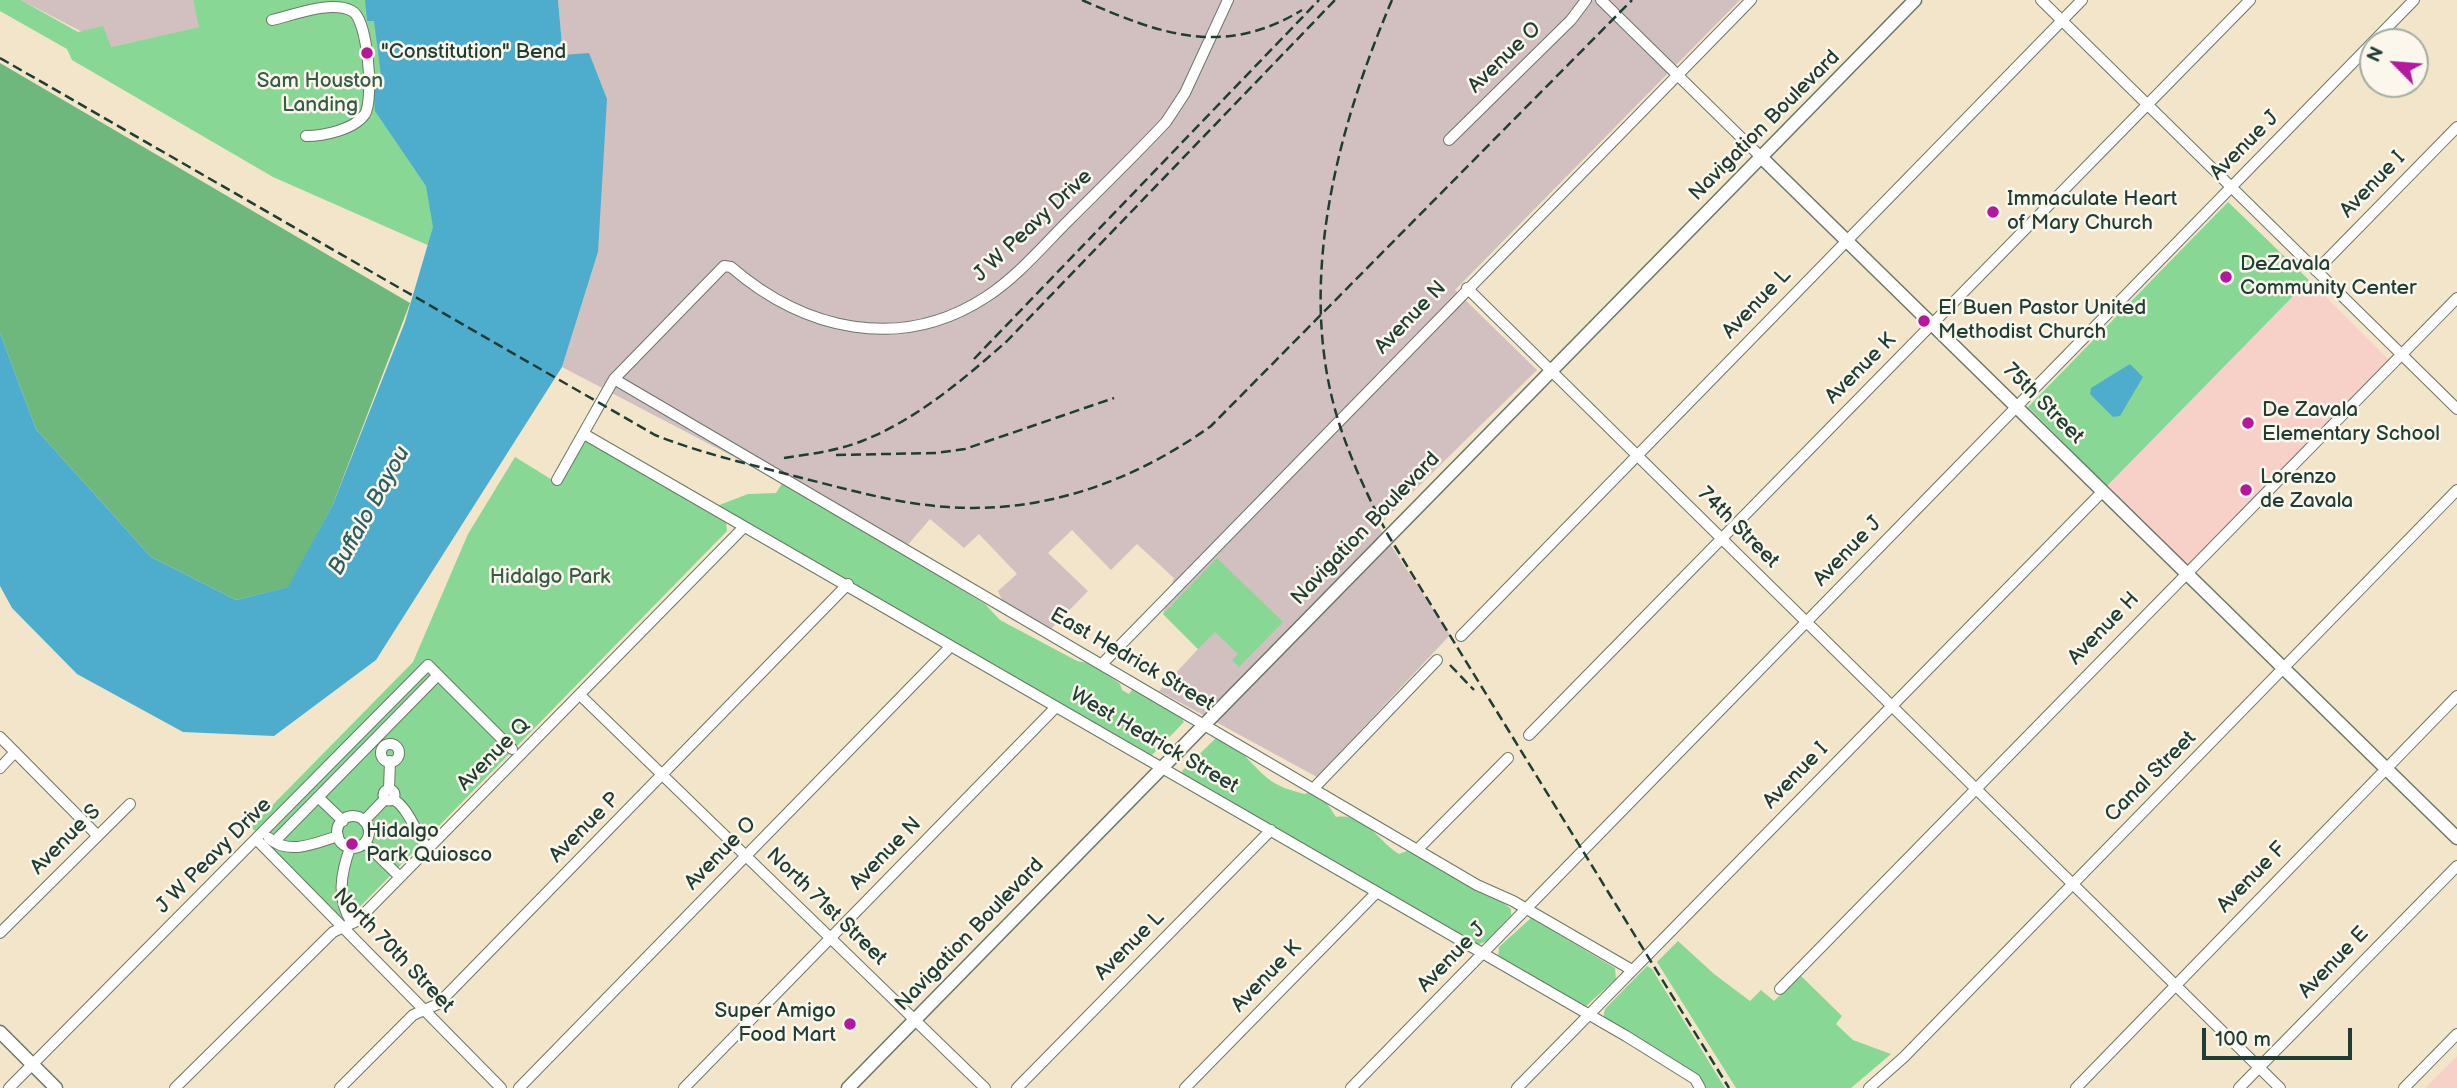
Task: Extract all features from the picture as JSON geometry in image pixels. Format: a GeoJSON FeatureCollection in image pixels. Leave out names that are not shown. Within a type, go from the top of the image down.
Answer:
{"type":"FeatureCollection","features":[{"type":"Feature","properties":{"kind":"main road","name":"Navigation Boulevard"},"geometry":{"type":"LineString","coordinates":[[848,1088],[1203,723],[1915,0]]}},
{"type":"Feature","properties":{"kind":"main road","name":"75th Street"},"geometry":{"type":"LineString","coordinates":[[1761,157],[2457,838]]}},
{"type":"Feature","properties":{"kind":"main road"},"geometry":{"type":"LineString","coordinates":[[0,1032],[56,1088]]}},
{"type":"Feature","properties":{"kind":"street","name":"J W Peavy Drive"},"geometry":{"type":"LineString","coordinates":[[557,480],[614,379],[724,266],[731,267],[763,293],[786,307],[855,327],[904,328],[929,323],[959,312],[987,297],[1017,272],[1166,122],[1185,93],[1228,0]]}},
{"type":"Feature","properties":{"kind":"street","name":"Avenue O"},"geometry":{"type":"LineString","coordinates":[[1449,140],[1571,20],[1586,0]]}},
{"type":"Feature","properties":{"kind":"street","name":"75th Street"},"geometry":{"type":"LineString","coordinates":[[1601,0],[1676,77],[1761,157]]}},
{"type":"Feature","properties":{"kind":"street","name":"Avenue N"},"geometry":{"type":"LineString","coordinates":[[1102,664],[1751,0]]}},
{"type":"Feature","properties":{"kind":"street"},"geometry":{"type":"LineString","coordinates":[[2041,0],[2457,409]]}},
{"type":"Feature","properties":{"kind":"street","name":"Avenue L"},"geometry":{"type":"LineString","coordinates":[[1461,636],[2082,0]]}},
{"type":"Feature","properties":{"kind":"street","name":"Avenue K"},"geometry":{"type":"LineString","coordinates":[[1529,735],[2250,0]]}},
{"type":"Feature","properties":{"kind":"street","name":"Avenue J"},"geometry":{"type":"LineString","coordinates":[[2387,28],[2414,0]]}},
{"type":"Feature","properties":{"kind":"street"},"geometry":{"type":"LineString","coordinates":[[272,20],[340,8],[354,11],[363,24],[370,101],[364,116],[346,127],[319,136],[306,136]]}},
{"type":"Feature","properties":{"kind":"street","name":"Avenue J"},"geometry":{"type":"LineString","coordinates":[[1350,1088],[2359,56]]}},
{"type":"Feature","properties":{"kind":"street","name":"Avenue I"},"geometry":{"type":"LineString","coordinates":[[2316,271],[2457,127]]}},
{"type":"Feature","properties":{"kind":"street","name":"74th Street"},"geometry":{"type":"LineString","coordinates":[[1467,288],[2280,1088]]}},
{"type":"Feature","properties":{"kind":"street","name":"Avenue H"},"geometry":{"type":"LineString","coordinates":[[1780,989],[2457,298]]}},
{"type":"Feature","properties":{"kind":"street","name":"East Hedrick Street"},"geometry":{"type":"LineString","coordinates":[[614,379],[1477,885],[1527,909],[1632,970]]}},
{"type":"Feature","properties":{"kind":"street","name":"West Hedrick Street"},"geometry":{"type":"LineString","coordinates":[[584,434],[743,528],[848,584],[1056,707],[1162,766],[1588,1017],[1626,1036],[1697,1084]]}},
{"type":"Feature","properties":{"kind":"street","name":"Canal Street"},"geometry":{"type":"LineString","coordinates":[[1869,1088],[1904,1057],[2457,490]]}},
{"type":"Feature","properties":{"kind":"street","name":"Avenue I"},"geometry":{"type":"LineString","coordinates":[[1517,1088],[2103,491]]}},
{"type":"Feature","properties":{"kind":"street","name":"Avenue Q"},"geometry":{"type":"LineString","coordinates":[[175,1088],[333,932],[348,925],[400,877],[743,528]]}},
{"type":"Feature","properties":{"kind":"street","name":"Avenue P"},"geometry":{"type":"LineString","coordinates":[[340,1088],[413,1015],[438,1004],[848,584]]}},
{"type":"Feature","properties":{"kind":"street","name":"Avenue O"},"geometry":{"type":"LineString","coordinates":[[519,1088],[951,646]]}},
{"type":"Feature","properties":{"kind":"street"},"geometry":{"type":"LineString","coordinates":[[1314,788],[1437,660]]}},
{"type":"Feature","properties":{"kind":"street","name":"J W Peavy Drive"},"geometry":{"type":"LineString","coordinates":[[9,1088],[261,836],[420,672],[428,665],[438,675]]}},
{"type":"Feature","properties":{"kind":"street"},"geometry":{"type":"LineString","coordinates":[[274,842],[438,675],[512,749]]}},
{"type":"Feature","properties":{"kind":"street","name":"North 71st Street"},"geometry":{"type":"LineString","coordinates":[[580,695],[985,1088]]}},
{"type":"Feature","properties":{"kind":"street","name":"Avenue F"},"geometry":{"type":"LineString","coordinates":[[2076,1088],[2174,984],[2457,696]]}},
{"type":"Feature","properties":{"kind":"street","name":"Avenue N"},"geometry":{"type":"LineString","coordinates":[[684,1088],[1056,707]]}},
{"type":"Feature","properties":{"kind":"street"},"geometry":{"type":"LineString","coordinates":[[0,737],[99,836]]}},
{"type":"Feature","properties":{"kind":"street"},"geometry":{"type":"LineString","coordinates":[[0,768],[15,752]]}},
{"type":"Feature","properties":{"kind":"street"},"geometry":{"type":"LineString","coordinates":[[1418,849],[1508,758]]}},
{"type":"Feature","properties":{"kind":"street"},"geometry":{"type":"LineString","coordinates":[[364,821],[389,795],[390,761]]}},
{"type":"Feature","properties":{"kind":"street"},"geometry":{"type":"LineString","coordinates":[[389,795],[404,806],[412,827],[428,849]]}},
{"type":"Feature","properties":{"kind":"street"},"geometry":{"type":"LineString","coordinates":[[318,797],[343,821]]}},
{"type":"Feature","properties":{"kind":"street","name":"Avenue S"},"geometry":{"type":"LineString","coordinates":[[0,933],[130,804]]}},
{"type":"Feature","properties":{"kind":"street"},"geometry":{"type":"LineString","coordinates":[[338,836],[343,821],[352,817],[364,821]]}},
{"type":"Feature","properties":{"kind":"street"},"geometry":{"type":"LineString","coordinates":[[350,848],[365,843],[369,834],[364,821]]}},
{"type":"Feature","properties":{"kind":"street","name":"Avenue L"},"geometry":{"type":"LineString","coordinates":[[1017,1088],[1271,830]]}},
{"type":"Feature","properties":{"kind":"street"},"geometry":{"type":"LineString","coordinates":[[261,836],[298,847],[338,836]]}},
{"type":"Feature","properties":{"kind":"street","name":"North 70th Street"},"geometry":{"type":"LineString","coordinates":[[261,836],[501,1088]]}},
{"type":"Feature","properties":{"kind":"street"},"geometry":{"type":"LineString","coordinates":[[338,836],[350,848]]}},
{"type":"Feature","properties":{"kind":"street"},"geometry":{"type":"LineString","coordinates":[[365,843],[400,877]]}},
{"type":"Feature","properties":{"kind":"street"},"geometry":{"type":"LineString","coordinates":[[348,925],[340,886],[350,848]]}},
{"type":"Feature","properties":{"kind":"street","name":"Avenue E"},"geometry":{"type":"LineString","coordinates":[[2239,1088],[2457,866]]}},
{"type":"Feature","properties":{"kind":"street","name":"Avenue K"},"geometry":{"type":"LineString","coordinates":[[1185,1088],[1376,893]]}},
{"type":"Feature","properties":{"kind":"street"},"geometry":{"type":"LineString","coordinates":[[2404,1088],[2457,1034]]}},
{"type":"Feature","properties":{"kind":"street"},"geometry":{"type":"LineString","coordinates":[[1686,1088],[1697,1084]]}},
{"type":"Feature","properties":{"kind":"shaded area"},"geometry":{"type":"Polygon","coordinates":[[[21,0],[193,0],[200,27],[111,47],[21,0]]]}},
{"type":"Feature","properties":{"kind":"shaded area"},"geometry":{"type":"Polygon","coordinates":[[[558,0],[1740,0],[1455,290],[1537,370],[1378,526],[1450,635],[1317,777],[1159,691],[1198,649],[1163,614],[1174,578],[1137,544],[1111,570],[1072,530],[1048,553],[1088,591],[1051,629],[1003,602],[998,591],[1017,574],[979,534],[964,548],[930,519],[906,547],[562,367],[598,252],[563,55],[558,0]]]}},
{"type":"Feature","properties":{"kind":"shaded area","name":"De Zavala Elementary School"},"geometry":{"type":"Polygon","coordinates":[[[2309,280],[2390,361],[2187,565],[2107,486],[2309,280]]]}},
{"type":"Feature","properties":{"kind":"shaded area"},"geometry":{"type":"Polygon","coordinates":[[[2457,1056],[2457,1088],[2425,1088],[2457,1056]]]}},
{"type":"Feature","properties":{"kind":"green space","name":"Sam Houston Landing"},"geometry":{"type":"Polygon","coordinates":[[[0,0],[21,0],[78,32],[103,26],[111,47],[199,27],[193,0],[380,0],[404,11],[441,251],[273,177],[72,60],[67,49],[0,11],[0,0]]]}},
{"type":"Feature","properties":{"kind":"green space"},"geometry":{"type":"Polygon","coordinates":[[[0,63],[410,303],[333,504],[289,587],[236,600],[151,557],[36,429],[0,333],[0,63]]]}},
{"type":"Feature","properties":{"kind":"green space"},"geometry":{"type":"Polygon","coordinates":[[[2228,202],[2309,280],[2107,486],[2028,407],[2228,202]]]}},
{"type":"Feature","properties":{"kind":"green space","name":"Hidalgo Park"},"geometry":{"type":"Polygon","coordinates":[[[586,441],[726,522],[727,531],[344,923],[251,827],[413,662],[468,534],[515,457],[559,484],[586,441]]]}},
{"type":"Feature","properties":{"kind":"green space"},"geometry":{"type":"Polygon","coordinates":[[[783,482],[985,604],[1000,620],[1077,661],[1093,664],[1120,684],[1122,690],[1129,694],[1132,690],[1161,703],[1184,722],[1152,755],[1147,754],[717,506],[748,494],[776,493],[783,482]]]}},
{"type":"Feature","properties":{"kind":"green space"},"geometry":{"type":"Polygon","coordinates":[[[1217,558],[1283,622],[1239,667],[1232,660],[1238,654],[1215,632],[1198,649],[1163,614],[1217,558]]]}},
{"type":"Feature","properties":{"kind":"green space"},"geometry":{"type":"Polygon","coordinates":[[[1216,738],[1242,753],[1277,785],[1305,794],[1309,792],[1326,802],[1336,817],[1356,819],[1399,854],[1410,850],[1504,903],[1511,909],[1511,915],[1487,941],[1474,946],[1184,776],[1182,771],[1216,738]]]}},
{"type":"Feature","properties":{"kind":"green space"},"geometry":{"type":"Polygon","coordinates":[[[1531,918],[1615,968],[1616,979],[1585,1007],[1498,958],[1499,947],[1531,918]]]}},
{"type":"Feature","properties":{"kind":"green space"},"geometry":{"type":"Polygon","coordinates":[[[1678,941],[1714,974],[1750,1001],[1761,990],[1774,1001],[1800,975],[1842,1016],[1836,1024],[1853,1040],[1891,1054],[1851,1088],[1736,1088],[1657,962],[1678,941]]]}},
{"type":"Feature","properties":{"kind":"green space"},"geometry":{"type":"Polygon","coordinates":[[[1647,966],[1652,969],[1725,1088],[1704,1088],[1603,1019],[1605,1009],[1647,966]]]}},
{"type":"Feature","properties":{"kind":"water","name":"Buffalo Bayou"},"geometry":{"type":"Polygon","coordinates":[[[365,0],[558,0],[563,55],[589,53],[607,99],[598,252],[562,367],[376,660],[274,736],[183,732],[77,674],[12,608],[0,586],[0,333],[36,429],[151,557],[236,600],[288,587],[333,504],[405,322],[433,227],[426,186],[375,111],[373,85],[382,83],[374,21],[367,21],[365,0]]]}},
{"type":"Feature","properties":{"kind":"water"},"geometry":{"type":"Polygon","coordinates":[[[2130,364],[2143,377],[2120,416],[2113,417],[2090,394],[2091,388],[2130,364]]]}},
{"type":"Feature","properties":{"kind":"railway"},"geometry":{"type":"LineString","coordinates":[[1082,0],[1138,23],[1192,36],[1218,37],[1246,33],[1273,25],[1302,10]]}},
{"type":"Feature","properties":{"kind":"railway"},"geometry":{"type":"LineString","coordinates":[[974,359],[1319,0]]}},
{"type":"Feature","properties":{"kind":"railway"},"geometry":{"type":"LineString","coordinates":[[784,458],[843,447],[882,432],[920,410],[974,370],[1007,341],[1335,0]]}},
{"type":"Feature","properties":{"kind":"railway"},"geometry":{"type":"LineString","coordinates":[[1392,0],[1354,101],[1328,208],[1322,263],[1321,317],[1326,370],[1339,423],[1361,480],[1388,535],[1729,1088]]}},
{"type":"Feature","properties":{"kind":"railway"},"geometry":{"type":"LineString","coordinates":[[0,58],[655,435],[728,459],[875,496],[911,503],[984,508],[1019,505],[1087,490],[1151,463],[1211,426],[1632,0]]}},
{"type":"Feature","properties":{"kind":"railway"},"geometry":{"type":"LineString","coordinates":[[836,455],[936,453],[965,449],[1114,398]]}},
{"type":"Feature","properties":{"kind":"railway"},"geometry":{"type":"LineString","coordinates":[[1450,665],[1474,690]]}},
{"type":"Feature","properties":{"kind":"place","name":"\"Constitution\" Bend"},"geometry":{"type":"Point","coordinates":[367,53]}},
{"type":"Feature","properties":{"kind":"place","name":"Immaculate Heart of Mary Church"},"geometry":{"type":"Point","coordinates":[1993,212]}},
{"type":"Feature","properties":{"kind":"place","name":"DeZavala Community Center"},"geometry":{"type":"Point","coordinates":[2226,277]}},
{"type":"Feature","properties":{"kind":"place","name":"El Buen Pastor United Methodist Church"},"geometry":{"type":"Point","coordinates":[1924,321]}},
{"type":"Feature","properties":{"kind":"place","name":"De Zavala Elementary School"},"geometry":{"type":"Point","coordinates":[2248,423]}},
{"type":"Feature","properties":{"kind":"place","name":"Lorenzo de Zavala"},"geometry":{"type":"Point","coordinates":[2246,490]}},
{"type":"Feature","properties":{"kind":"place","name":"Hidalgo Park Quiosco"},"geometry":{"type":"Point","coordinates":[352,844]}},
{"type":"Feature","properties":{"kind":"place","name":"Super Amigo Food Mart"},"geometry":{"type":"Point","coordinates":[850,1024]}}]}
